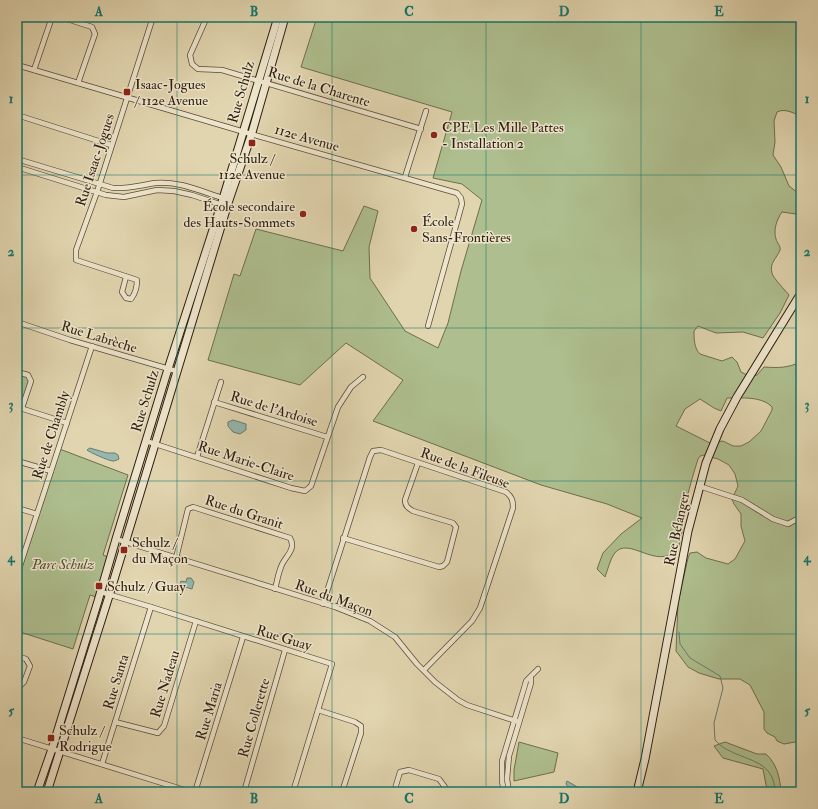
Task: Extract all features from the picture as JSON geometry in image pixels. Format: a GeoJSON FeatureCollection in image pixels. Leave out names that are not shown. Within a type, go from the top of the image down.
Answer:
{"type":"FeatureCollection","features":[{"type":"Feature","properties":{"kind":"street"},"geometry":{"type":"LineString","coordinates":[[34,70],[51,20],[56,17]]}},
{"type":"Feature","properties":{"kind":"street"},"geometry":{"type":"LineString","coordinates":[[61,17],[92,27],[95,34],[78,83]]}},
{"type":"Feature","properties":{"kind":"street","name":"Rue Isaac-Jogues"},"geometry":{"type":"LineString","coordinates":[[126,277],[76,260],[76,250],[100,184],[111,145],[153,17]]}},
{"type":"Feature","properties":{"kind":"street","name":"Rue de la Charente"},"geometry":{"type":"LineString","coordinates":[[208,17],[190,55],[192,64],[198,69],[222,70],[421,129]]}},
{"type":"Feature","properties":{"kind":"street"},"geometry":{"type":"LineString","coordinates":[[217,17],[224,19],[228,17]]}},
{"type":"Feature","properties":{"kind":"street","name":"Rue Schulz"},"geometry":{"type":"LineString","coordinates":[[47,792],[109,594],[176,371],[225,202],[233,164],[278,17]]}},
{"type":"Feature","properties":{"kind":"street","name":"Rue Schulz"},"geometry":{"type":"LineString","coordinates":[[37,792],[82,654],[168,369],[225,202],[241,167],[285,17]]}},
{"type":"Feature","properties":{"kind":"street","name":"112e Avenue"},"geometry":{"type":"LineString","coordinates":[[17,65],[456,193],[461,198],[462,204],[428,326]]}},
{"type":"Feature","properties":{"kind":"street"},"geometry":{"type":"LineString","coordinates":[[405,177],[426,111]]}},
{"type":"Feature","properties":{"kind":"street"},"geometry":{"type":"LineString","coordinates":[[17,115],[111,145]]}},
{"type":"Feature","properties":{"kind":"street"},"geometry":{"type":"LineString","coordinates":[[17,159],[113,188],[125,189],[156,183],[175,184],[187,186],[225,202]]}},
{"type":"Feature","properties":{"kind":"street"},"geometry":{"type":"LineString","coordinates":[[233,164],[241,167]]}},
{"type":"Feature","properties":{"kind":"street"},"geometry":{"type":"LineString","coordinates":[[17,168],[106,195],[124,197],[157,190],[174,191],[225,202]]}},
{"type":"Feature","properties":{"kind":"street"},"geometry":{"type":"LineString","coordinates":[[126,277],[137,280],[134,295],[130,299],[126,298],[122,292],[126,277]]}},
{"type":"Feature","properties":{"kind":"street","name":"Rue Bélanger"},"geometry":{"type":"LineString","coordinates":[[637,792],[688,530],[699,486],[720,429],[737,398],[801,293]]}},
{"type":"Feature","properties":{"kind":"street","name":"Rue Labrèche"},"geometry":{"type":"LineString","coordinates":[[17,322],[176,371]]}},
{"type":"Feature","properties":{"kind":"street","name":"Rue de Chambly"},"geometry":{"type":"LineString","coordinates":[[17,575],[18,565],[37,514],[92,346]]}},
{"type":"Feature","properties":{"kind":"street"},"geometry":{"type":"LineString","coordinates":[[17,372],[28,375],[31,381],[19,408],[67,423]]}},
{"type":"Feature","properties":{"kind":"street","name":"Rue Marie-Claire"},"geometry":{"type":"LineString","coordinates":[[146,441],[291,488],[305,491],[311,486],[338,407],[351,387],[363,377]]}},
{"type":"Feature","properties":{"kind":"street"},"geometry":{"type":"LineString","coordinates":[[198,457],[220,382]]}},
{"type":"Feature","properties":{"kind":"street","name":"Rue de l'Ardoise"},"geometry":{"type":"LineString","coordinates":[[214,402],[327,437]]}},
{"type":"Feature","properties":{"kind":"street","name":"Rue de la Fileuse"},"geometry":{"type":"LineString","coordinates":[[323,604],[343,538],[373,451],[381,450],[506,492],[513,501],[513,508],[480,608],[472,621],[424,670]]}},
{"type":"Feature","properties":{"kind":"street"},"geometry":{"type":"LineString","coordinates":[[17,461],[51,472]]}},
{"type":"Feature","properties":{"kind":"street"},"geometry":{"type":"LineString","coordinates":[[343,538],[439,567],[443,566],[447,562],[456,527],[453,523],[413,511],[405,504],[405,500],[418,463]]}},
{"type":"Feature","properties":{"kind":"street"},"geometry":{"type":"LineString","coordinates":[[699,486],[742,500],[773,519],[788,524],[801,517]]}},
{"type":"Feature","properties":{"kind":"street"},"geometry":{"type":"LineString","coordinates":[[129,496],[137,498]]}},
{"type":"Feature","properties":{"kind":"street","name":"Rue du Granit"},"geometry":{"type":"LineString","coordinates":[[176,558],[185,516],[188,509],[192,507],[290,538],[292,546],[287,558],[281,565],[275,589]]}},
{"type":"Feature","properties":{"kind":"street"},"geometry":{"type":"LineString","coordinates":[[17,508],[37,514]]}},
{"type":"Feature","properties":{"kind":"street","name":"Rue du Maçon"},"geometry":{"type":"LineString","coordinates":[[116,539],[323,604],[370,621],[395,637],[435,682],[462,702],[517,721]]}},
{"type":"Feature","properties":{"kind":"street","name":"Rue Guay"},"geometry":{"type":"LineString","coordinates":[[101,592],[332,664],[293,792]]}},
{"type":"Feature","properties":{"kind":"street","name":"Rue Santa"},"geometry":{"type":"LineString","coordinates":[[102,764],[151,607]]}},
{"type":"Feature","properties":{"kind":"street","name":"Rue Nadeau"},"geometry":{"type":"LineString","coordinates":[[116,722],[158,733],[164,726],[196,621]]}},
{"type":"Feature","properties":{"kind":"street","name":"Rue Maria"},"geometry":{"type":"LineString","coordinates":[[195,792],[243,636]]}},
{"type":"Feature","properties":{"kind":"street","name":"Rue Collerette"},"geometry":{"type":"LineString","coordinates":[[244,792],[285,650]]}},
{"type":"Feature","properties":{"kind":"street"},"geometry":{"type":"LineString","coordinates":[[82,654],[90,656]]}},
{"type":"Feature","properties":{"kind":"street"},"geometry":{"type":"LineString","coordinates":[[17,656],[26,659],[30,666],[24,682],[17,689]]}},
{"type":"Feature","properties":{"kind":"street"},"geometry":{"type":"LineString","coordinates":[[509,792],[507,766],[525,685],[526,681],[531,678],[538,669]]}},
{"type":"Feature","properties":{"kind":"street"},"geometry":{"type":"LineString","coordinates":[[318,710],[355,722],[361,726],[362,733],[342,792]]}},
{"type":"Feature","properties":{"kind":"street"},"geometry":{"type":"LineString","coordinates":[[504,792],[502,781],[502,761],[517,721]]}},
{"type":"Feature","properties":{"kind":"street"},"geometry":{"type":"LineString","coordinates":[[17,738],[191,792]]}},
{"type":"Feature","properties":{"kind":"street"},"geometry":{"type":"LineString","coordinates":[[394,792],[400,772],[409,770],[440,779],[445,787],[443,792]]}},
{"type":"Feature","properties":{"kind":"street"},"geometry":{"type":"LineString","coordinates":[[17,789],[27,792]]}},
{"type":"Feature","properties":{"kind":"green space"},"geometry":{"type":"Polygon","coordinates":[[[317,17],[801,17],[801,116],[789,111],[780,111],[777,112],[774,121],[775,142],[773,155],[781,167],[789,186],[798,193],[801,199],[801,203],[796,214],[782,212],[775,228],[775,236],[780,250],[772,263],[771,269],[777,281],[789,295],[780,313],[763,338],[743,332],[716,333],[698,326],[694,331],[694,340],[695,346],[700,354],[722,361],[732,357],[737,362],[741,372],[751,377],[757,375],[764,367],[783,367],[801,362],[801,741],[784,744],[777,741],[775,737],[767,733],[764,729],[764,712],[750,685],[740,679],[719,679],[699,673],[688,667],[676,651],[678,603],[690,553],[697,552],[706,558],[728,564],[735,559],[745,541],[741,526],[741,514],[732,499],[738,486],[735,474],[729,465],[718,459],[704,455],[700,456],[698,459],[686,502],[680,543],[677,549],[669,555],[661,557],[627,548],[620,549],[614,554],[605,577],[597,569],[603,553],[621,534],[642,518],[607,504],[541,485],[373,421],[403,380],[346,343],[300,385],[208,360],[234,274],[240,276],[256,229],[343,251],[364,206],[378,211],[369,247],[370,278],[405,331],[438,348],[448,323],[461,271],[482,200],[462,184],[433,178],[452,112],[301,67],[317,17]],[[727,398],[721,411],[700,399],[685,409],[676,426],[710,443],[723,441],[733,446],[741,446],[749,442],[761,431],[772,410],[772,407],[768,403],[757,399],[727,398]]]}},
{"type":"Feature","properties":{"kind":"green space"},"geometry":{"type":"Polygon","coordinates":[[[17,372],[28,375],[31,381],[22,408],[17,407],[17,372]]]}},
{"type":"Feature","properties":{"kind":"green space","name":"Parc Schulz"},"geometry":{"type":"Polygon","coordinates":[[[57,448],[128,475],[103,555],[108,557],[96,597],[90,595],[73,649],[17,631],[17,570],[57,448]]]}},
{"type":"Feature","properties":{"kind":"green space"},"geometry":{"type":"Polygon","coordinates":[[[519,742],[558,753],[554,772],[514,781],[514,770],[519,742]]]}},
{"type":"Feature","properties":{"kind":"green space"},"geometry":{"type":"Polygon","coordinates":[[[725,742],[757,754],[766,754],[773,762],[777,772],[781,792],[770,792],[766,785],[763,769],[723,758],[714,746],[725,742]]]}},
{"type":"Feature","properties":{"kind":"water"},"geometry":{"type":"Polygon","coordinates":[[[233,420],[246,424],[246,430],[240,434],[233,432],[228,426],[228,422],[233,420]]]}},
{"type":"Feature","properties":{"kind":"water"},"geometry":{"type":"Polygon","coordinates":[[[90,448],[107,453],[115,453],[118,455],[119,459],[115,461],[108,460],[87,450],[90,448]]]}},
{"type":"Feature","properties":{"kind":"water"},"geometry":{"type":"Polygon","coordinates":[[[187,578],[191,578],[194,582],[192,589],[179,586],[181,581],[186,582],[187,578]]]}},
{"type":"Feature","properties":{"kind":"water"},"geometry":{"type":"Polygon","coordinates":[[[567,781],[586,792],[572,792],[566,784],[567,781]]]}},
{"type":"Feature","properties":{"kind":"waterway"},"geometry":{"type":"LineString","coordinates":[[679,632],[680,644],[690,658],[720,676],[723,688],[714,723],[715,740],[726,749],[752,760],[765,768],[774,782],[775,792]]}},
{"type":"Feature","properties":{"kind":"place","name":"Isaac-Jogues / 112e Avenue"},"geometry":{"type":"Point","coordinates":[127,92]}},
{"type":"Feature","properties":{"kind":"place","name":"CPE Les Mille Pattes - Installation 2"},"geometry":{"type":"Point","coordinates":[434,135]}},
{"type":"Feature","properties":{"kind":"place","name":"Schulz / 112e Avenue"},"geometry":{"type":"Point","coordinates":[252,143]}},
{"type":"Feature","properties":{"kind":"place","name":"École secondaire des Hauts-Sommets"},"geometry":{"type":"Point","coordinates":[303,214]}},
{"type":"Feature","properties":{"kind":"place","name":"École Sans-Frontières"},"geometry":{"type":"Point","coordinates":[414,229]}},
{"type":"Feature","properties":{"kind":"place","name":"Schulz / du Maçon"},"geometry":{"type":"Point","coordinates":[124,550]}},
{"type":"Feature","properties":{"kind":"place","name":"Schulz / Guay"},"geometry":{"type":"Point","coordinates":[99,586]}},
{"type":"Feature","properties":{"kind":"place","name":"Schulz / Rodrigue"},"geometry":{"type":"Point","coordinates":[51,738]}}]}
